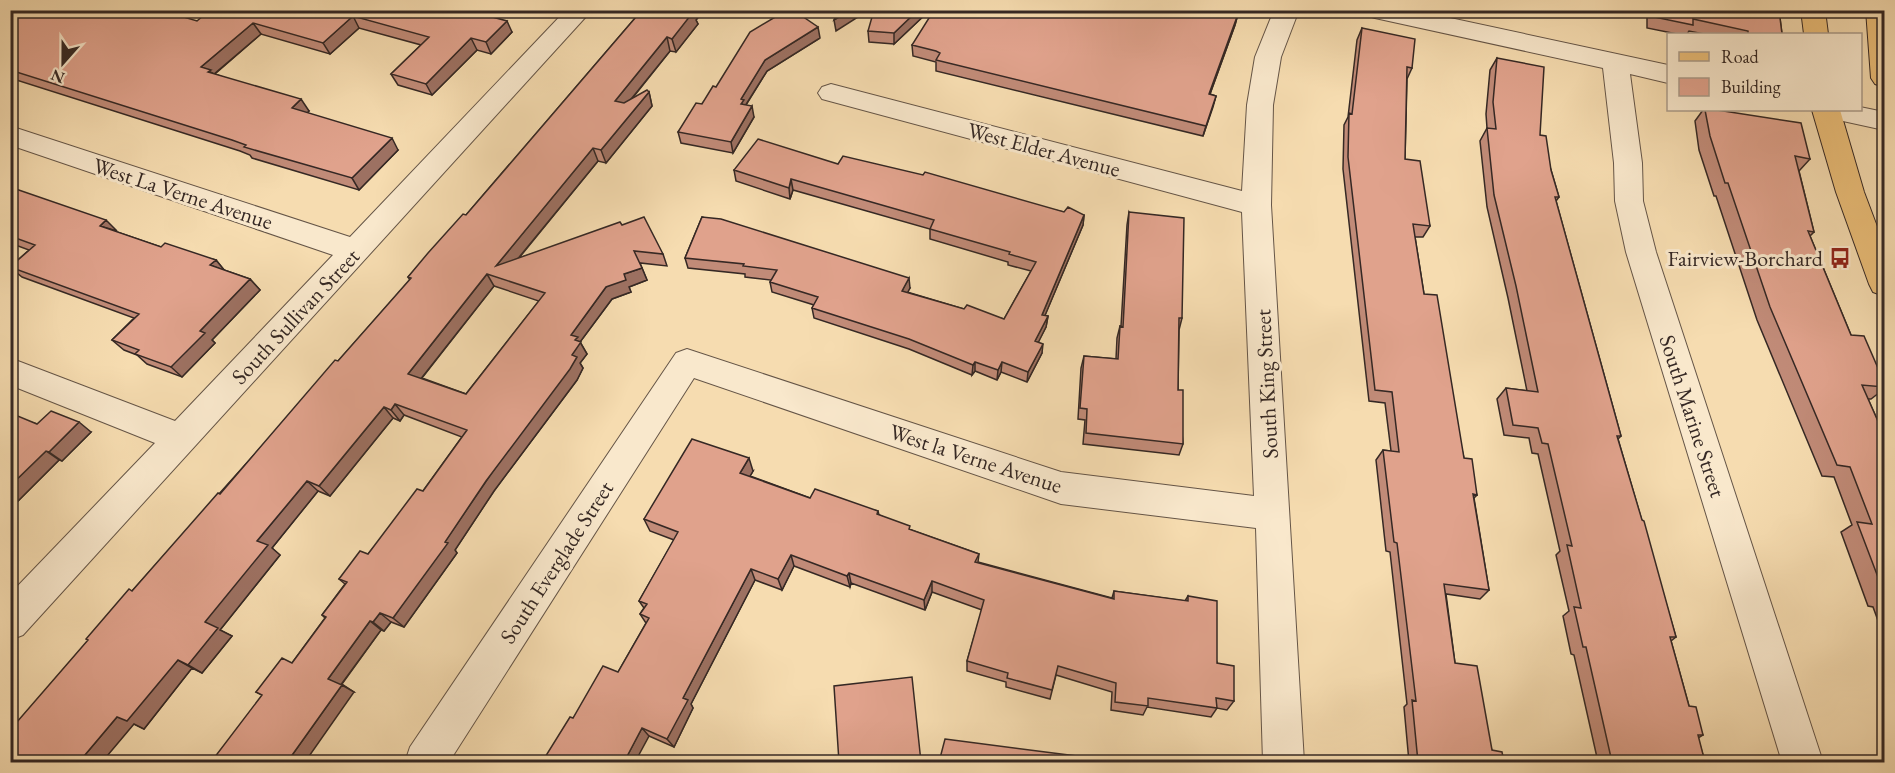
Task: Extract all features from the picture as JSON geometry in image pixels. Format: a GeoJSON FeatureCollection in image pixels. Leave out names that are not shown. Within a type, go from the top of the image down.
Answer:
{"type":"FeatureCollection","features":[{"type":"Feature","properties":{"kind":"main road"},"geometry":{"type":"LineString","coordinates":[[1813,10],[1816,33]]}},
{"type":"Feature","properties":{"kind":"main road"},"geometry":{"type":"LineString","coordinates":[[1878,10],[1884,78]]}},
{"type":"Feature","properties":{"kind":"main road"},"geometry":{"type":"LineString","coordinates":[[1828,111],[1850,192],[1884,284]]}},
{"type":"Feature","properties":{"kind":"street","name":"South Sullivan Street"},"geometry":{"type":"LineString","coordinates":[[10,622],[580,10]]}},
{"type":"Feature","properties":{"kind":"street","name":"South King Street"},"geometry":{"type":"LineString","coordinates":[[1284,762],[1274,514],[1256,205],[1260,105],[1268,57],[1287,10]]}},
{"type":"Feature","properties":{"kind":"street"},"geometry":{"type":"LineString","coordinates":[[1375,10],[1667,74]]}},
{"type":"Feature","properties":{"kind":"street","name":"South Marine Street"},"geometry":{"type":"LineString","coordinates":[[1615,63],[1628,163],[1629,201],[1641,252],[1803,762]]}},
{"type":"Feature","properties":{"kind":"street","name":"West Elder Avenue"},"geometry":{"type":"LineString","coordinates":[[831,93],[1256,205]]}},
{"type":"Feature","properties":{"kind":"street"},"geometry":{"type":"LineString","coordinates":[[1833,111],[1884,121]]}},
{"type":"Feature","properties":{"kind":"street","name":"West La Verne Avenue"},"geometry":{"type":"LineString","coordinates":[[10,135],[356,251]]}},
{"type":"Feature","properties":{"kind":"street","name":"West la Verne Avenue"},"geometry":{"type":"LineString","coordinates":[[687,362],[1061,488],[1274,514]]}},
{"type":"Feature","properties":{"kind":"street","name":"South Everglade Street"},"geometry":{"type":"LineString","coordinates":[[424,762],[687,362]]}},
{"type":"Feature","properties":{"kind":"street"},"geometry":{"type":"LineString","coordinates":[[10,371],[181,438]]}},
{"type":"Feature","properties":{"kind":"building"},"geometry":{"type":"Polygon","coordinates":[[[10,10],[160,10],[197,21],[210,10],[486,10],[493,12],[489,16],[507,21],[486,42],[471,38],[426,84],[391,74],[429,37],[353,16],[323,43],[253,23],[201,67],[211,70],[208,72],[301,99],[292,108],[392,138],[352,178],[244,147],[246,145],[232,140],[10,70],[10,10]]]}},
{"type":"Feature","properties":{"kind":"building"},"geometry":{"type":"Polygon","coordinates":[[[642,10],[694,11],[672,39],[667,37],[615,101],[624,103],[647,90],[649,92],[601,150],[593,148],[496,266],[620,222],[622,225],[644,217],[663,254],[634,251],[642,268],[624,274],[626,280],[606,287],[571,335],[578,337],[575,340],[581,342],[572,355],[577,357],[570,369],[486,481],[445,542],[448,543],[393,618],[380,613],[373,622],[370,621],[328,679],[342,685],[290,758],[294,760],[292,762],[211,762],[262,695],[256,692],[282,658],[292,663],[326,617],[322,615],[347,582],[339,579],[360,551],[368,554],[417,489],[423,491],[467,430],[395,404],[391,410],[384,407],[319,486],[307,481],[257,541],[268,545],[205,622],[218,628],[188,665],[178,660],[127,721],[117,717],[79,762],[10,762],[10,730],[129,589],[132,591],[218,493],[220,494],[335,360],[338,361],[411,278],[408,277],[428,253],[463,214],[466,215],[642,10]],[[487,274],[408,374],[466,394],[545,293],[487,274]]]}},
{"type":"Feature","properties":{"kind":"building"},"geometry":{"type":"Polygon","coordinates":[[[787,10],[793,10],[818,27],[765,60],[741,99],[744,100],[741,104],[752,106],[731,142],[678,132],[696,103],[702,104],[713,86],[716,87],[750,32],[787,10]]]}},
{"type":"Feature","properties":{"kind":"building"},"geometry":{"type":"Polygon","coordinates":[[[838,10],[850,10],[834,20],[838,10]]]}},
{"type":"Feature","properties":{"kind":"building"},"geometry":{"type":"Polygon","coordinates":[[[874,10],[918,10],[894,33],[868,31],[874,10]]]}},
{"type":"Feature","properties":{"kind":"building"},"geometry":{"type":"Polygon","coordinates":[[[934,10],[1185,10],[1203,15],[1205,10],[1223,10],[1238,14],[1209,94],[1216,96],[1206,126],[936,60],[940,53],[912,45],[934,10]]]}},
{"type":"Feature","properties":{"kind":"building"},"geometry":{"type":"Polygon","coordinates":[[[1654,10],[1779,10],[1782,33],[1748,33],[1748,31],[1693,19],[1693,25],[1654,17],[1654,10]]]}},
{"type":"Feature","properties":{"kind":"building"},"geometry":{"type":"Polygon","coordinates":[[[1362,28],[1415,39],[1412,68],[1407,67],[1405,159],[1420,161],[1430,226],[1413,224],[1424,294],[1437,295],[1464,458],[1472,459],[1477,495],[1473,494],[1489,590],[1444,584],[1455,663],[1477,666],[1492,750],[1502,752],[1504,762],[1418,762],[1412,700],[1416,701],[1383,450],[1399,452],[1392,392],[1375,390],[1348,157],[1349,113],[1352,114],[1362,28]]]}},
{"type":"Feature","properties":{"kind":"building"},"geometry":{"type":"Polygon","coordinates":[[[1497,58],[1544,67],[1540,135],[1546,136],[1551,170],[1559,197],[1555,197],[1621,436],[1617,436],[1644,521],[1676,637],[1670,637],[1689,706],[1696,707],[1703,735],[1698,735],[1705,762],[1612,762],[1586,647],[1583,647],[1574,607],[1581,608],[1567,545],[1572,546],[1548,444],[1542,443],[1538,428],[1513,425],[1506,388],[1538,392],[1494,195],[1487,128],[1496,129],[1493,102],[1497,58]]]}},
{"type":"Feature","properties":{"kind":"building"},"geometry":{"type":"Polygon","coordinates":[[[1705,111],[1723,111],[1801,123],[1810,159],[1795,156],[1814,232],[1808,231],[1851,335],[1864,336],[1884,382],[1884,387],[1862,385],[1884,435],[1884,593],[1857,522],[1872,524],[1850,467],[1837,465],[1770,307],[1710,136],[1705,111]]]}},
{"type":"Feature","properties":{"kind":"building"},"geometry":{"type":"Polygon","coordinates":[[[758,139],[838,164],[843,156],[923,175],[925,172],[1064,212],[1068,207],[1084,215],[1042,315],[1048,316],[1035,341],[1043,344],[1028,372],[1002,362],[998,370],[975,362],[973,365],[909,339],[812,308],[818,297],[770,282],[777,270],[685,258],[702,217],[721,219],[909,278],[902,291],[964,309],[967,305],[1004,319],[1036,262],[1009,254],[1010,252],[930,229],[934,220],[791,179],[789,188],[734,170],[758,139]]]}},
{"type":"Feature","properties":{"kind":"building"},"geometry":{"type":"Polygon","coordinates":[[[10,187],[106,220],[100,226],[161,247],[165,243],[216,260],[210,265],[250,279],[200,331],[205,333],[171,367],[135,354],[139,350],[112,340],[139,314],[10,267],[35,245],[10,236],[10,187]]]}},
{"type":"Feature","properties":{"kind":"building"},"geometry":{"type":"Polygon","coordinates":[[[1129,212],[1184,218],[1178,390],[1183,390],[1183,444],[1086,433],[1087,409],[1080,408],[1084,356],[1118,359],[1120,326],[1123,327],[1129,212]]]}},
{"type":"Feature","properties":{"kind":"building"},"geometry":{"type":"Polygon","coordinates":[[[51,411],[79,422],[10,486],[10,416],[13,414],[37,424],[51,411]]]}},
{"type":"Feature","properties":{"kind":"building"},"geometry":{"type":"Polygon","coordinates":[[[692,439],[749,458],[740,473],[810,498],[815,489],[878,511],[877,514],[910,526],[909,529],[979,554],[975,562],[1114,599],[1114,591],[1188,601],[1188,596],[1217,601],[1217,663],[1234,666],[1234,701],[1216,698],[1217,708],[1148,698],[1148,706],[1115,702],[1116,683],[1058,666],[1052,690],[1007,678],[1008,673],[967,661],[984,600],[932,581],[924,600],[849,573],[847,576],[791,555],[778,579],[751,569],[683,698],[688,700],[667,739],[642,728],[624,762],[542,762],[570,717],[573,718],[603,666],[618,672],[649,618],[640,614],[647,604],[639,601],[678,532],[644,519],[692,439]]]}},
{"type":"Feature","properties":{"kind":"building"},"geometry":{"type":"Polygon","coordinates":[[[912,677],[921,762],[839,762],[834,686],[912,677]]]}},
{"type":"Feature","properties":{"kind":"building"},"geometry":{"type":"Polygon","coordinates":[[[945,739],[1092,758],[1092,762],[939,762],[945,739]]]}},
{"type":"Feature","properties":{"kind":"place","name":"Fairview-Borchard"},"geometry":{"type":"Point","coordinates":[1840,258]}}]}
